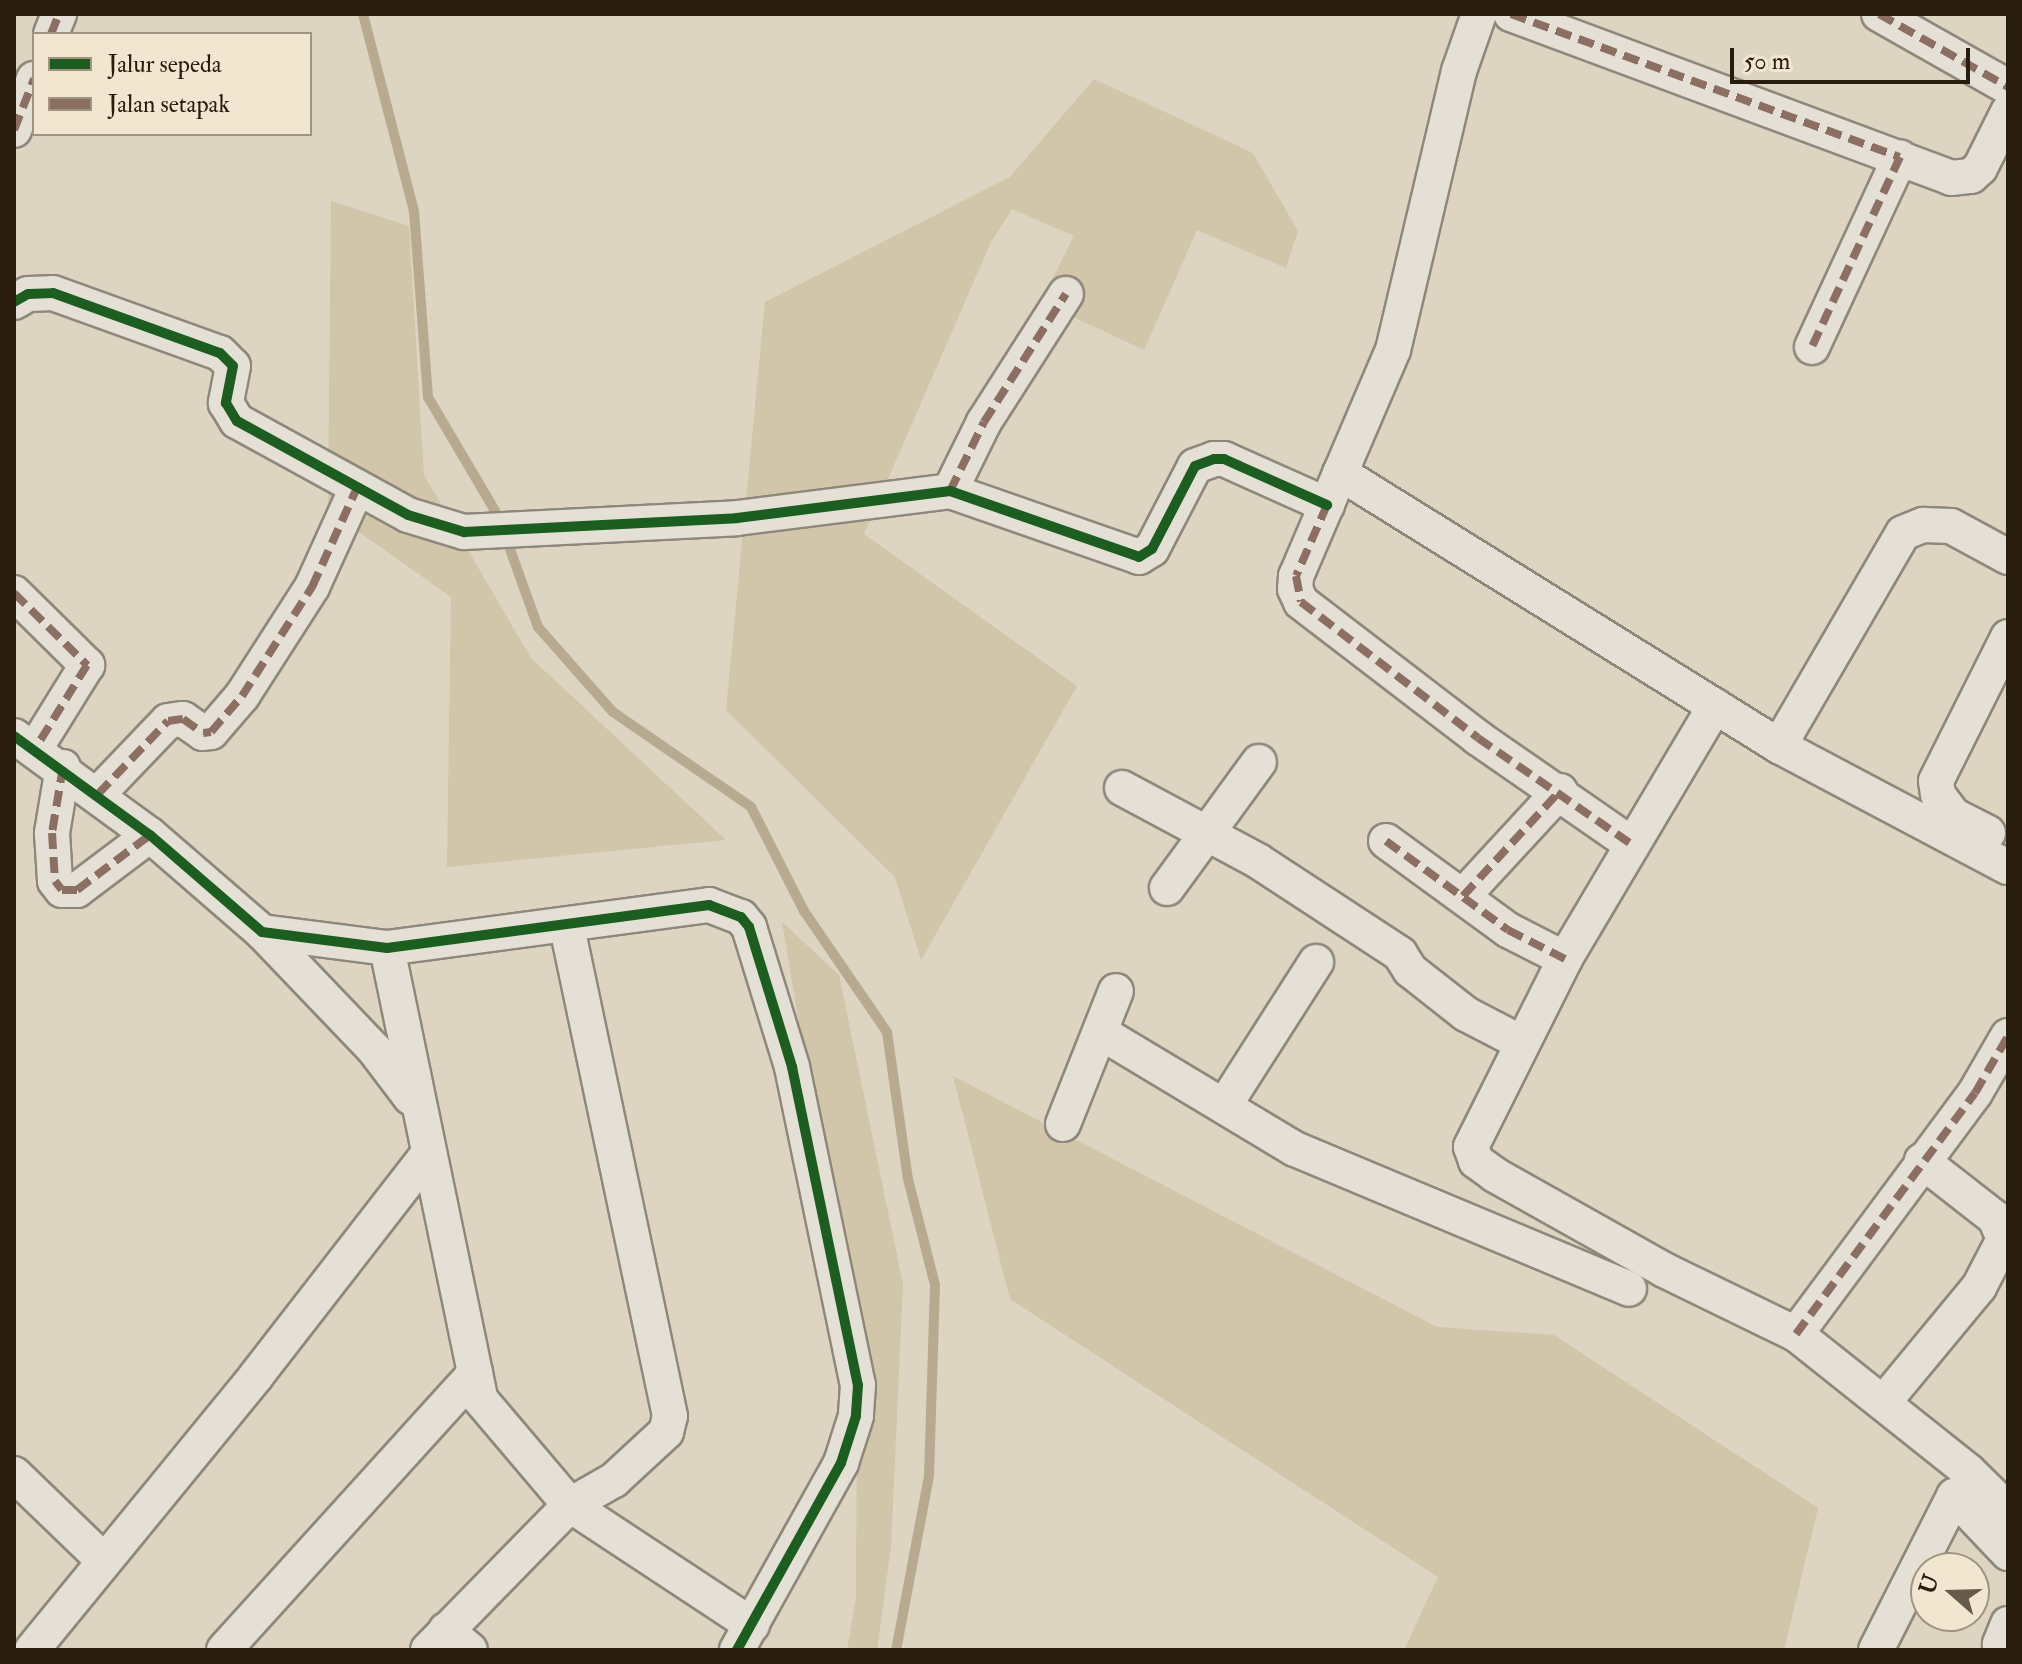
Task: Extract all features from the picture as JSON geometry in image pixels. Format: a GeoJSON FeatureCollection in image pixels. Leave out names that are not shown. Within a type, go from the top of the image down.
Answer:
{"type":"FeatureCollection","features":[{"type":"Feature","properties":{"kind":"street"},"geometry":{"type":"LineString","coordinates":[[1479,14],[1459,71],[1397,337],[1296,576],[1301,602],[1478,738],[1560,791],[1631,844]]}},
{"type":"Feature","properties":{"kind":"street"},"geometry":{"type":"LineString","coordinates":[[1511,14],[1951,178],[1971,176],[2008,112]]}},
{"type":"Feature","properties":{"kind":"street"},"geometry":{"type":"LineString","coordinates":[[1879,14],[2008,87]]}},
{"type":"Feature","properties":{"kind":"street"},"geometry":{"type":"LineString","coordinates":[[14,130],[32,84]]}},
{"type":"Feature","properties":{"kind":"street"},"geometry":{"type":"LineString","coordinates":[[1812,347],[1900,157]]}},
{"type":"Feature","properties":{"kind":"street"},"geometry":{"type":"LineString","coordinates":[[14,302],[28,294],[53,293],[220,353],[233,366],[226,403],[237,421],[357,488],[439,527],[485,531],[737,518],[950,491],[1131,558],[1147,555],[1152,549],[1195,466],[1203,460],[1224,459],[1327,505]]}},
{"type":"Feature","properties":{"kind":"street"},"geometry":{"type":"LineString","coordinates":[[950,491],[984,422],[1066,294]]}},
{"type":"Feature","properties":{"kind":"street"},"geometry":{"type":"LineString","coordinates":[[1340,473],[1779,746],[2008,867]]}},
{"type":"Feature","properties":{"kind":"street"},"geometry":{"type":"LineString","coordinates":[[98,794],[168,721],[183,719],[207,733],[221,720],[266,661],[312,587],[357,488]]}},
{"type":"Feature","properties":{"kind":"street"},"geometry":{"type":"LineString","coordinates":[[1779,746],[1903,533],[1923,525],[1951,526],[2008,557]]}},
{"type":"Feature","properties":{"kind":"street"},"geometry":{"type":"LineString","coordinates":[[14,593],[87,665],[37,751],[52,833],[55,881],[62,890],[77,890],[150,835]]}},
{"type":"Feature","properties":{"kind":"street"},"geometry":{"type":"LineString","coordinates":[[2008,637],[1936,781],[1938,795],[1954,816],[2008,843]]}},
{"type":"Feature","properties":{"kind":"street"},"geometry":{"type":"LineString","coordinates":[[1715,706],[1565,959],[1471,1147],[1476,1161],[1622,1246],[1796,1334],[1883,1403],[2008,1510]]}},
{"type":"Feature","properties":{"kind":"street"},"geometry":{"type":"LineString","coordinates":[[37,751],[150,835],[262,932],[383,1060],[419,1112]]}},
{"type":"Feature","properties":{"kind":"street"},"geometry":{"type":"LineString","coordinates":[[1167,888],[1259,762]]}},
{"type":"Feature","properties":{"kind":"street"},"geometry":{"type":"LineString","coordinates":[[1122,788],[1258,861],[1400,954],[1410,970],[1466,1014],[1522,1043]]}},
{"type":"Feature","properties":{"kind":"street"},"geometry":{"type":"LineString","coordinates":[[1463,896],[1560,791]]}},
{"type":"Feature","properties":{"kind":"street"},"geometry":{"type":"LineString","coordinates":[[1386,841],[1508,930],[1565,959]]}},
{"type":"Feature","properties":{"kind":"street"},"geometry":{"type":"LineString","coordinates":[[262,932],[387,948],[567,927],[709,905],[741,917],[749,927],[792,1067],[858,1385],[856,1416],[841,1463],[744,1637],[570,1505],[487,1408],[475,1373],[387,948]]}},
{"type":"Feature","properties":{"kind":"street"},"geometry":{"type":"LineString","coordinates":[[448,1643],[570,1505],[614,1480],[666,1432],[670,1416],[567,927]]}},
{"type":"Feature","properties":{"kind":"street"},"geometry":{"type":"LineString","coordinates":[[1224,1106],[1316,962]]}},
{"type":"Feature","properties":{"kind":"street"},"geometry":{"type":"LineString","coordinates":[[1063,1124],[1116,991]]}},
{"type":"Feature","properties":{"kind":"street"},"geometry":{"type":"LineString","coordinates":[[1100,1032],[1322,1161],[1616,1284],[1622,1246]]}},
{"type":"Feature","properties":{"kind":"street"},"geometry":{"type":"LineString","coordinates":[[1796,1334],[1975,1093],[2008,1036]]}},
{"type":"Feature","properties":{"kind":"street"},"geometry":{"type":"LineString","coordinates":[[32,1650],[256,1376],[428,1154]]}},
{"type":"Feature","properties":{"kind":"street"},"geometry":{"type":"LineString","coordinates":[[1883,1403],[1979,1287],[2004,1239],[1995,1218],[1922,1161]]}},
{"type":"Feature","properties":{"kind":"street"},"geometry":{"type":"LineString","coordinates":[[224,1650],[475,1373]]}},
{"type":"Feature","properties":{"kind":"street"},"geometry":{"type":"LineString","coordinates":[[14,1474],[104,1561]]}},
{"type":"Feature","properties":{"kind":"street"},"geometry":{"type":"LineString","coordinates":[[1876,1650],[1954,1496],[2008,1553]]}},
{"type":"Feature","properties":{"kind":"street"},"geometry":{"type":"LineString","coordinates":[[2008,1624],[2000,1644],[2008,1649]]}},
{"type":"Feature","properties":{"kind":"shaded area"},"geometry":{"type":"Polygon","coordinates":[[[1094,79],[1253,153],[1298,231],[1286,268],[1197,230],[1144,350],[1041,302],[1074,236],[1012,209],[991,242],[864,534],[1077,686],[921,960],[895,877],[726,710],[765,302],[1010,177],[1094,79]]]}},
{"type":"Feature","properties":{"kind":"shaded area"},"geometry":{"type":"Polygon","coordinates":[[[331,201],[409,226],[424,475],[531,658],[726,840],[447,867],[451,597],[328,510],[331,201]]]}},
{"type":"Feature","properties":{"kind":"shaded area"},"geometry":{"type":"Polygon","coordinates":[[[782,922],[839,975],[903,1284],[891,1547],[877,1650],[847,1650],[856,1599],[857,1367],[782,922]]]}},
{"type":"Feature","properties":{"kind":"shaded area"},"geometry":{"type":"Polygon","coordinates":[[[953,1076],[1437,1327],[1554,1335],[1818,1508],[1784,1650],[1404,1650],[1438,1577],[1010,1299],[953,1076]]]}},
{"type":"Feature","properties":{"kind":"waterway"},"geometry":{"type":"LineString","coordinates":[[363,14],[414,211],[428,397],[498,516],[538,627],[613,712],[751,807],[804,911],[887,1032],[908,1179],[935,1285],[929,1476],[896,1650]]}},
{"type":"Feature","properties":{"kind":"marked path"},"geometry":{"type":"LineString","coordinates":[[52,32],[59,14]]}},
{"type":"Feature","properties":{"kind":"marked path"},"geometry":{"type":"LineString","coordinates":[[1511,14],[1900,157],[1812,347]]}},
{"type":"Feature","properties":{"kind":"marked path"},"geometry":{"type":"LineString","coordinates":[[1879,14],[2008,87]]}},
{"type":"Feature","properties":{"kind":"marked path"},"geometry":{"type":"LineString","coordinates":[[14,130],[32,84]]}},
{"type":"Feature","properties":{"kind":"marked path"},"geometry":{"type":"LineString","coordinates":[[950,491],[984,422],[1066,294]]}},
{"type":"Feature","properties":{"kind":"marked path"},"geometry":{"type":"LineString","coordinates":[[98,794],[168,721],[183,719],[203,733],[211,732],[242,696],[312,587],[357,488]]}},
{"type":"Feature","properties":{"kind":"marked path"},"geometry":{"type":"LineString","coordinates":[[1327,505],[1296,576],[1301,602],[1478,738],[1631,844]]}},
{"type":"Feature","properties":{"kind":"marked path"},"geometry":{"type":"LineString","coordinates":[[14,593],[87,665],[35,749]]}},
{"type":"Feature","properties":{"kind":"marked path"},"geometry":{"type":"LineString","coordinates":[[63,767],[52,833],[55,881],[62,890],[77,890],[150,835]]}},
{"type":"Feature","properties":{"kind":"marked path"},"geometry":{"type":"LineString","coordinates":[[1463,896],[1560,791]]}},
{"type":"Feature","properties":{"kind":"marked path"},"geometry":{"type":"LineString","coordinates":[[1386,841],[1508,930],[1565,959]]}},
{"type":"Feature","properties":{"kind":"marked path"},"geometry":{"type":"LineString","coordinates":[[1796,1334],[1975,1093],[2008,1036]]}},
{"type":"Feature","properties":{"kind":"cycle path"},"geometry":{"type":"LineString","coordinates":[[14,302],[28,294],[53,293],[220,353],[233,366],[226,403],[237,421],[408,515],[464,532],[737,518],[950,491],[1139,557],[1152,549],[1195,466],[1214,459],[1224,459],[1327,505]]}},
{"type":"Feature","properties":{"kind":"cycle path"},"geometry":{"type":"LineString","coordinates":[[14,736],[150,835],[262,932],[387,948],[709,905],[741,917],[749,927],[792,1067],[858,1385],[856,1416],[841,1463],[737,1650]]}}]}
